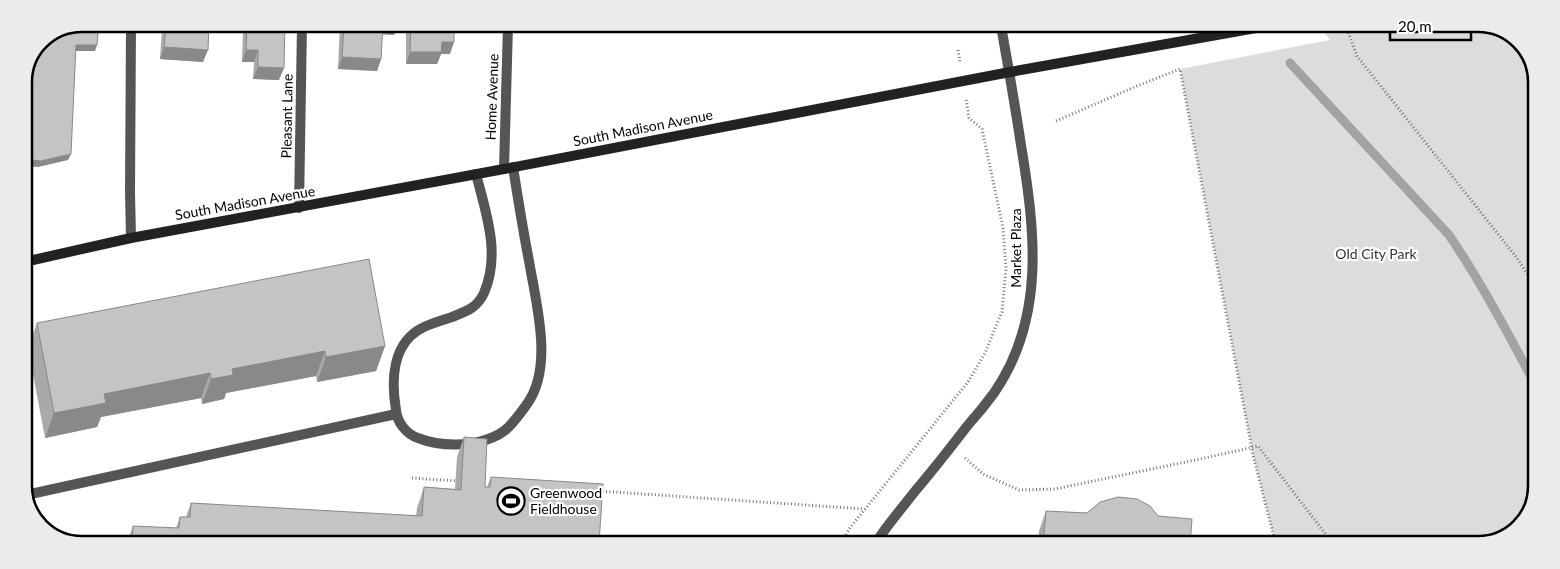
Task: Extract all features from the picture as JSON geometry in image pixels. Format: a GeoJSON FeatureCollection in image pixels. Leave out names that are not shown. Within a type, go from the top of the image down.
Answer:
{"type":"FeatureCollection","features":[{"type":"Feature","properties":{"kind":"main road","name":"South Madison Avenue"},"geometry":{"type":"LineString","coordinates":[[32,260],[131,238],[299,208],[1010,72],[1233,32]]}},
{"type":"Feature","properties":{"kind":"street"},"geometry":{"type":"LineString","coordinates":[[131,32],[131,238]]}},
{"type":"Feature","properties":{"kind":"street","name":"Pleasant Lane"},"geometry":{"type":"LineString","coordinates":[[299,208],[302,32]]}},
{"type":"Feature","properties":{"kind":"street","name":"Home Avenue"},"geometry":{"type":"LineString","coordinates":[[396,414],[403,428],[416,438],[435,443],[455,445],[474,443],[498,436],[513,423],[530,401],[538,377],[541,353],[541,325],[509,168],[508,32]]}},
{"type":"Feature","properties":{"kind":"street","name":"Market Plaza"},"geometry":{"type":"LineString","coordinates":[[880,536],[994,394],[1018,347],[1027,317],[1032,281],[1033,246],[1030,198],[1002,32]]}},
{"type":"Feature","properties":{"kind":"street"},"geometry":{"type":"LineString","coordinates":[[33,493],[396,414],[393,390],[394,372],[399,352],[409,338],[422,328],[472,310],[484,294],[490,271],[492,242],[476,174]]}},
{"type":"Feature","properties":{"kind":"path"},"geometry":{"type":"LineString","coordinates":[[1348,32],[1357,56],[1517,258],[1527,274]]}},
{"type":"Feature","properties":{"kind":"path"},"geometry":{"type":"LineString","coordinates":[[1056,121],[1180,69],[1252,447],[1274,536]]}},
{"type":"Feature","properties":{"kind":"path"},"geometry":{"type":"LineString","coordinates":[[845,536],[968,382],[985,353],[1002,312],[1006,268],[1003,228],[982,129],[969,118]]}},
{"type":"Feature","properties":{"kind":"path"},"geometry":{"type":"LineString","coordinates":[[931,428],[983,474],[1019,490],[1055,489],[1258,446],[1327,536]]}},
{"type":"Feature","properties":{"kind":"path"},"geometry":{"type":"LineString","coordinates":[[412,478],[461,481]]}},
{"type":"Feature","properties":{"kind":"path"},"geometry":{"type":"LineString","coordinates":[[599,491],[865,509]]}},
{"type":"Feature","properties":{"kind":"path"},"geometry":{"type":"LineString","coordinates":[[1493,534],[1508,526]]}},
{"type":"Feature","properties":{"kind":"green space","name":"Old City Park"},"geometry":{"type":"Polygon","coordinates":[[[1324,32],[1484,33],[1493,35],[1510,45],[1521,58],[1527,73],[1528,486],[1525,502],[1517,517],[1505,528],[1493,534],[1484,536],[1274,536],[1253,455],[1180,69],[1330,40],[1324,32]]]}},
{"type":"Feature","properties":{"kind":"building"},"geometry":{"type":"Polygon","coordinates":[[[98,32],[97,45],[76,45],[71,154],[41,161],[32,160],[32,83],[36,64],[47,47],[64,36],[73,33],[98,32]]]}},
{"type":"Feature","properties":{"kind":"building"},"geometry":{"type":"Polygon","coordinates":[[[165,32],[209,32],[208,50],[164,47],[165,32]]]}},
{"type":"Feature","properties":{"kind":"building"},"geometry":{"type":"Polygon","coordinates":[[[247,32],[285,32],[284,68],[258,67],[258,50],[246,50],[247,32]]]}},
{"type":"Feature","properties":{"kind":"building"},"geometry":{"type":"Polygon","coordinates":[[[344,32],[383,32],[381,59],[342,57],[344,32]]]}},
{"type":"Feature","properties":{"kind":"building"},"geometry":{"type":"Polygon","coordinates":[[[411,32],[454,32],[454,42],[442,42],[441,52],[410,52],[411,32]]]}},
{"type":"Feature","properties":{"kind":"building"},"geometry":{"type":"Polygon","coordinates":[[[369,259],[385,346],[326,357],[325,351],[232,369],[233,375],[211,379],[210,373],[104,394],[106,403],[54,413],[37,323],[369,259]]]}},
{"type":"Feature","properties":{"kind":"building"},"geometry":{"type":"Polygon","coordinates":[[[464,437],[487,439],[485,487],[490,487],[491,477],[603,484],[599,536],[132,536],[133,526],[179,528],[180,517],[190,517],[191,503],[422,516],[424,487],[461,490],[464,437]]]}},
{"type":"Feature","properties":{"kind":"building"},"geometry":{"type":"Polygon","coordinates":[[[1118,497],[1137,499],[1150,506],[1158,516],[1192,519],[1191,536],[1044,536],[1046,511],[1087,513],[1100,502],[1118,497]]]}},
{"type":"Feature","properties":{"kind":"waterway"},"geometry":{"type":"LineString","coordinates":[[1290,63],[1449,235],[1483,289],[1528,370]]}},
{"type":"Feature","properties":{"kind":"place","name":"Greenwood Fieldhouse"},"geometry":{"type":"Point","coordinates":[511,501]}}]}
